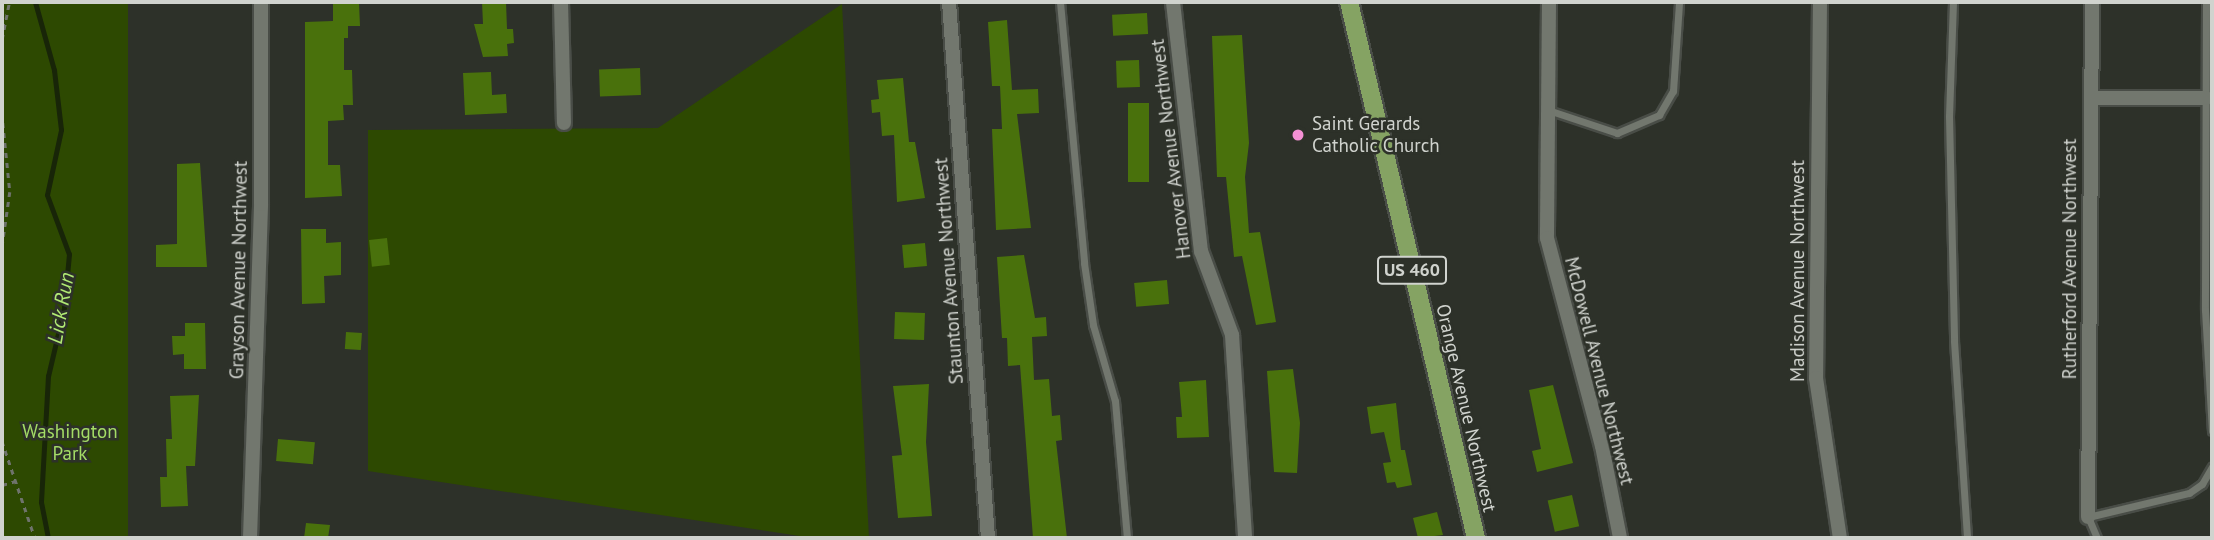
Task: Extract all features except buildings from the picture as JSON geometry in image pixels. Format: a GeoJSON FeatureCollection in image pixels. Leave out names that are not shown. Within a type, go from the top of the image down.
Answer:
{"type":"FeatureCollection","features":[{"type":"Feature","properties":{"kind":"main road","name":"Orange Avenue Northwest"},"geometry":{"type":"LineString","coordinates":[[1349,2],[1476,538]]}},
{"type":"Feature","properties":{"kind":"street","name":"Grayson Avenue Northwest"},"geometry":{"type":"LineString","coordinates":[[250,538],[261,204],[261,2]]}},
{"type":"Feature","properties":{"kind":"street"},"geometry":{"type":"LineString","coordinates":[[561,2],[564,123]]}},
{"type":"Feature","properties":{"kind":"street","name":"Staunton Avenue Northwest"},"geometry":{"type":"LineString","coordinates":[[948,2],[988,538]]}},
{"type":"Feature","properties":{"kind":"street","name":"Hanover Avenue Northwest"},"geometry":{"type":"LineString","coordinates":[[1172,2],[1200,251],[1232,335],[1245,538]]}},
{"type":"Feature","properties":{"kind":"street","name":"McDowell Avenue Northwest"},"geometry":{"type":"LineString","coordinates":[[1549,2],[1547,110],[1551,266],[1602,446],[1620,538]]}},
{"type":"Feature","properties":{"kind":"street","name":"Madison Avenue Northwest"},"geometry":{"type":"LineString","coordinates":[[1820,2],[1818,406],[1840,538]]}},
{"type":"Feature","properties":{"kind":"street","name":"Rutherford Avenue Northwest"},"geometry":{"type":"LineString","coordinates":[[2088,517],[2092,2]]}},
{"type":"Feature","properties":{"kind":"street"},"geometry":{"type":"LineString","coordinates":[[2091,98],[2206,98]]}},
{"type":"Feature","properties":{"kind":"lane"},"geometry":{"type":"LineString","coordinates":[[1060,2],[1084,263],[1093,325],[1115,401],[1127,538]]}},
{"type":"Feature","properties":{"kind":"lane"},"geometry":{"type":"LineString","coordinates":[[1547,110],[1617,133],[1659,115],[1673,91],[1679,2]]}},
{"type":"Feature","properties":{"kind":"lane"},"geometry":{"type":"LineString","coordinates":[[1952,2],[1949,116],[1954,341],[1967,538]]}},
{"type":"Feature","properties":{"kind":"lane"},"geometry":{"type":"LineString","coordinates":[[2206,2],[2205,310],[2212,431]]}},
{"type":"Feature","properties":{"kind":"lane"},"geometry":{"type":"LineString","coordinates":[[2097,538],[2088,517],[2189,492],[2202,484],[2212,467]]}},
{"type":"Feature","properties":{"kind":"path"},"geometry":{"type":"LineString","coordinates":[[2,39],[9,2]]}},
{"type":"Feature","properties":{"kind":"path"},"geometry":{"type":"LineString","coordinates":[[2,113],[10,192],[2,248]]}},
{"type":"Feature","properties":{"kind":"path"},"geometry":{"type":"LineString","coordinates":[[2,441],[35,538]]}},
{"type":"Feature","properties":{"kind":"path"},"geometry":{"type":"LineString","coordinates":[[2,485],[16,481]]}},
{"type":"Feature","properties":{"kind":"green space","name":"Washington Park"},"geometry":{"type":"Polygon","coordinates":[[[2,2],[128,2],[128,538],[2,538],[2,2]]]}},
{"type":"Feature","properties":{"kind":"green space"},"geometry":{"type":"Polygon","coordinates":[[[842,4],[869,538],[813,538],[368,471],[368,130],[658,128],[842,4]]]}},
{"type":"Feature","properties":{"kind":"waterway","name":"Lick Run"},"geometry":{"type":"LineString","coordinates":[[35,2],[54,70],[61,130],[47,195],[69,254],[64,308],[48,376],[41,502],[48,538]]}},
{"type":"Feature","properties":{"kind":"place","name":"Saint Gerards Catholic Church"},"geometry":{"type":"Point","coordinates":[1298,135]}}]}
